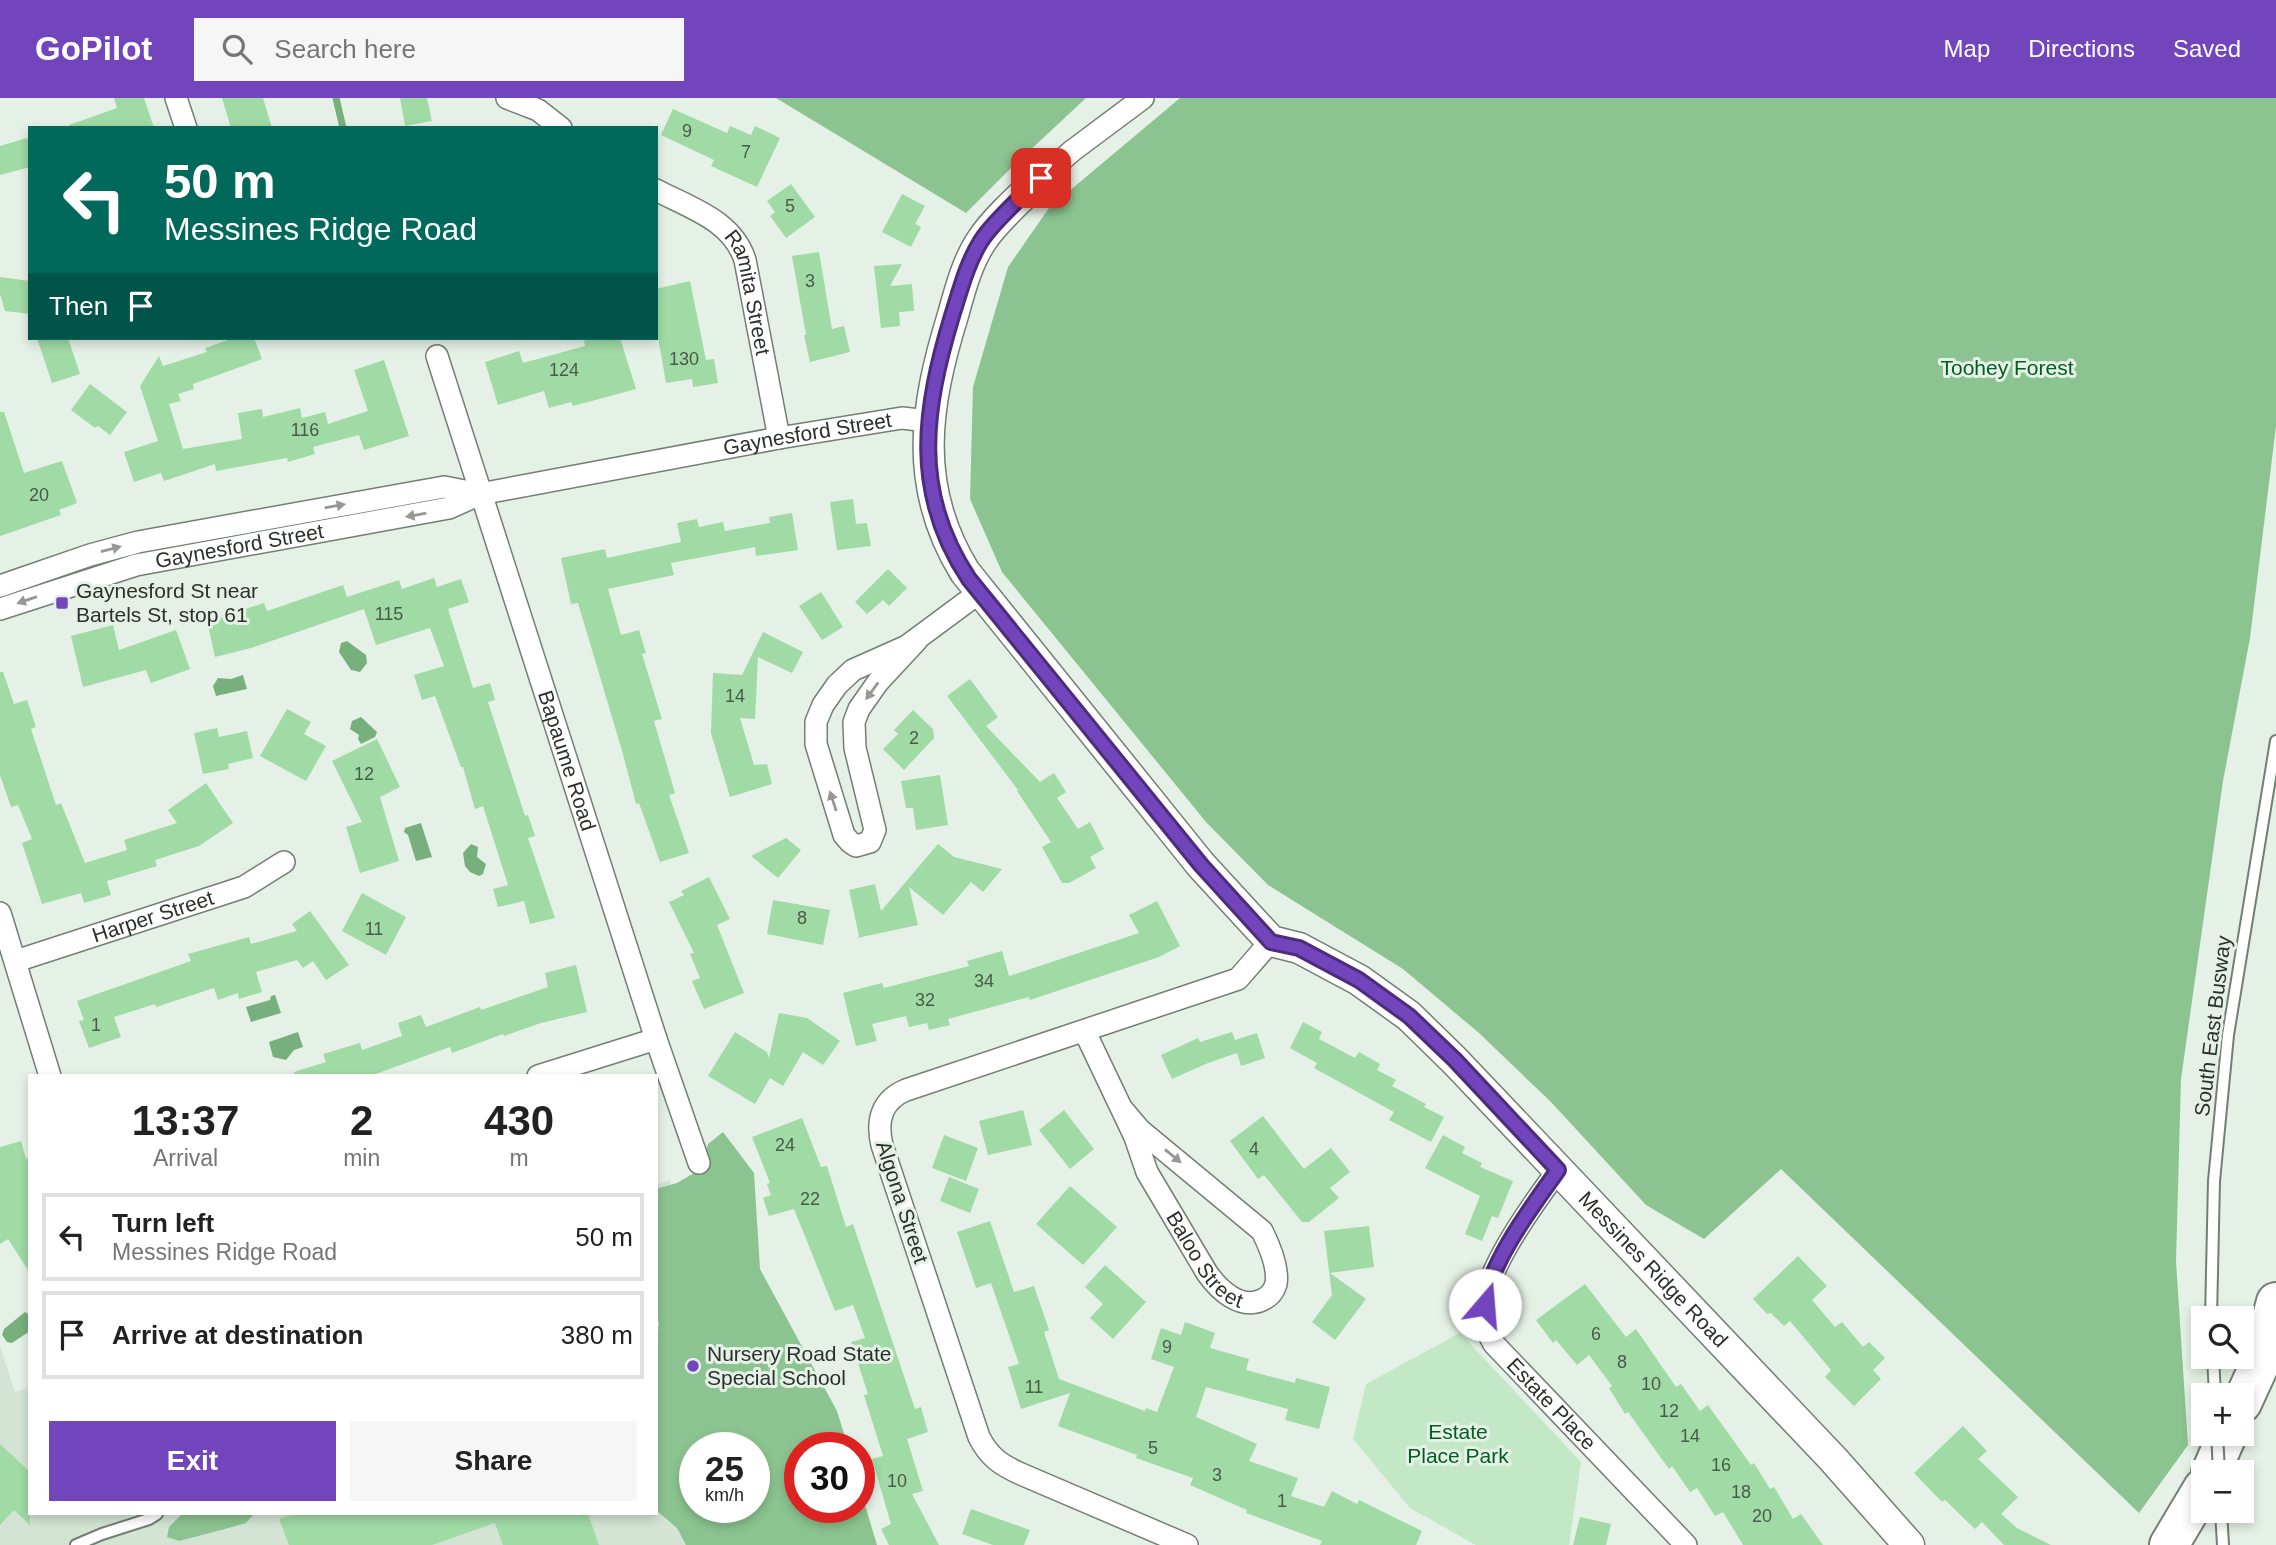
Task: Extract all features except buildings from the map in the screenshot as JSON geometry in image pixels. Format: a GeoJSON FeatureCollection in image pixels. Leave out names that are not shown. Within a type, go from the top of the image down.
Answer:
{"type":"FeatureCollection","features":[{"type":"Feature","properties":{"kind":"highway"},"geometry":{"type":"LineString","coordinates":[[2251,1383],[2259,1366],[2276,1301]]}},
{"type":"Feature","properties":{"kind":"highway"},"geometry":{"type":"LineString","coordinates":[[2169,1545],[2191,1508]]}},
{"type":"Feature","properties":{"kind":"street"},"geometry":{"type":"LineString","coordinates":[[176,98],[185,126]]}},
{"type":"Feature","properties":{"kind":"street"},"geometry":{"type":"LineString","coordinates":[[507,98],[538,110],[558,126]]}},
{"type":"Feature","properties":{"kind":"street"},"geometry":{"type":"LineString","coordinates":[[1143,98],[1072,151],[1041,178],[982,240],[964,280],[939,359],[928,421],[928,460],[938,517],[955,556],[980,592],[1201,865],[1271,942]]}},
{"type":"Feature","properties":{"kind":"street","name":"Ramita Street"},"geometry":{"type":"LineString","coordinates":[[658,191],[722,225],[740,247],[745,260],[779,438]]}},
{"type":"Feature","properties":{"kind":"street","name":"Bapaume Road"},"geometry":{"type":"LineString","coordinates":[[437,356],[656,1039],[699,1163]]}},
{"type":"Feature","properties":{"kind":"street","name":"Gaynesford Street"},"geometry":{"type":"LineString","coordinates":[[0,609],[119,569],[449,508],[480,494],[901,418],[928,421]]}},
{"type":"Feature","properties":{"kind":"street","name":"Gaynesford Street"},"geometry":{"type":"LineString","coordinates":[[0,586],[90,555],[138,542],[444,487],[480,494]]}},
{"type":"Feature","properties":{"kind":"street"},"geometry":{"type":"LineString","coordinates":[[917,640],[853,670],[827,698],[816,722],[816,744],[844,835],[856,846],[870,842],[875,830],[855,748],[854,722],[859,709],[878,682],[917,640],[980,592]]}},
{"type":"Feature","properties":{"kind":"street","name":"Harper Street"},"geometry":{"type":"LineString","coordinates":[[16,961],[244,887],[284,862]]}},
{"type":"Feature","properties":{"kind":"street"},"geometry":{"type":"LineString","coordinates":[[0,913],[49,1074]]}},
{"type":"Feature","properties":{"kind":"street","name":"Algona Street"},"geometry":{"type":"LineString","coordinates":[[1186,1545],[1021,1475],[1002,1466],[988,1454],[979,1437],[881,1139],[879,1124],[884,1107],[890,1098],[900,1092],[1238,979],[1271,942]]}},
{"type":"Feature","properties":{"kind":"street","name":"Messines Ridge Road"},"geometry":{"type":"LineString","coordinates":[[1271,942],[1299,948],[1335,967],[1359,980],[1409,1016],[1455,1060],[1833,1459],[1909,1545]]}},
{"type":"Feature","properties":{"kind":"street","name":"Baloo Street"},"geometry":{"type":"LineString","coordinates":[[1085,1031],[1123,1110],[1136,1137],[1147,1172],[1212,1280],[1228,1295],[1240,1301],[1254,1302],[1267,1297],[1275,1288],[1276,1277],[1262,1231],[1140,1129],[1123,1110]]}},
{"type":"Feature","properties":{"kind":"street"},"geometry":{"type":"LineString","coordinates":[[544,1074],[656,1039]]}},
{"type":"Feature","properties":{"kind":"street","name":"Estate Place"},"geometry":{"type":"LineString","coordinates":[[1558,1170],[1516,1231],[1486,1290],[1483,1320],[1494,1344],[1686,1545]]}},
{"type":"Feature","properties":{"kind":"lane","name":"South East Busway"},"geometry":{"type":"LineString","coordinates":[[2211,1306],[2214,1181],[2228,1035],[2276,741]]}},
{"type":"Feature","properties":{"kind":"lane"},"geometry":{"type":"LineString","coordinates":[[76,1545],[155,1515]]}},
{"type":"Feature","properties":{"kind":"lane"},"geometry":{"type":"LineString","coordinates":[[2222,1523],[2223,1545]]}},
{"type":"Feature","properties":{"kind":"shaded area"},"geometry":{"type":"Polygon","coordinates":[[[347,641],[366,655],[367,663],[360,672],[351,670],[339,652],[341,643],[347,641]]]}},
{"type":"Feature","properties":{"kind":"shaded area"},"geometry":{"type":"Polygon","coordinates":[[[243,675],[247,689],[216,696],[213,686],[218,678],[231,679],[243,675]]]}},
{"type":"Feature","properties":{"kind":"shaded area"},"geometry":{"type":"Polygon","coordinates":[[[361,717],[377,732],[375,737],[361,744],[359,735],[350,729],[352,721],[361,717]]]}},
{"type":"Feature","properties":{"kind":"shaded area"},"geometry":{"type":"Polygon","coordinates":[[[421,823],[432,857],[416,861],[408,835],[404,832],[405,828],[421,823]]]}},
{"type":"Feature","properties":{"kind":"shaded area"},"geometry":{"type":"Polygon","coordinates":[[[471,844],[478,847],[477,857],[486,864],[483,874],[479,876],[465,866],[463,853],[471,844]]]}},
{"type":"Feature","properties":{"kind":"shaded area"},"geometry":{"type":"Polygon","coordinates":[[[275,995],[281,1013],[251,1022],[246,1007],[270,1000],[271,996],[275,995]]]}},
{"type":"Feature","properties":{"kind":"shaded area"},"geometry":{"type":"Polygon","coordinates":[[[298,1032],[303,1047],[294,1050],[286,1060],[273,1057],[269,1042],[298,1032]]]}},
{"type":"Feature","properties":{"kind":"shaded area","name":"Nursery Road State Special School"},"geometry":{"type":"Polygon","coordinates":[[[670,1180],[750,1432],[679,1432],[679,1523],[770,1523],[770,1495],[786,1545],[0,1545],[0,1346],[15,1392],[28,1388],[28,1515],[658,1515],[658,1184],[670,1180]]]}},
{"type":"Feature","properties":{"kind":"shaded area"},"geometry":{"type":"Polygon","coordinates":[[[25,1312],[28,1314],[28,1332],[12,1343],[7,1342],[2,1335],[4,1329],[25,1312]]]}},
{"type":"Feature","properties":{"kind":"green space"},"geometry":{"type":"Polygon","coordinates":[[[776,98],[1086,98],[966,213],[776,98]]]}},
{"type":"Feature","properties":{"kind":"green space","name":"Toohey Forest"},"geometry":{"type":"Polygon","coordinates":[[[1180,98],[2276,98],[2276,426],[2250,638],[2223,781],[2181,1079],[2176,1261],[2188,1445],[2139,1513],[1781,1169],[1704,1239],[1646,1205],[1551,1102],[1479,1033],[1403,969],[1268,885],[1206,822],[1002,572],[970,499],[973,387],[1008,267],[1049,208],[1180,98]]]}},
{"type":"Feature","properties":{"kind":"green space"},"geometry":{"type":"Polygon","coordinates":[[[723,1132],[754,1173],[760,1269],[837,1411],[843,1432],[784,1432],[784,1523],[870,1523],[877,1545],[686,1545],[677,1528],[658,1512],[658,1188],[677,1183],[699,1170],[708,1144],[723,1132]]]}},
{"type":"Feature","properties":{"kind":"green space","name":"Estate Place Park"},"geometry":{"type":"Polygon","coordinates":[[[1460,1333],[1581,1462],[1569,1545],[1476,1545],[1410,1508],[1353,1439],[1366,1384],[1460,1333]]]}},
{"type":"Feature","properties":{"kind":"green space"},"geometry":{"type":"Polygon","coordinates":[[[181,1515],[253,1515],[246,1523],[179,1541],[167,1537],[169,1527],[181,1515]]]}},
{"type":"Feature","properties":{"kind":"waterway"},"geometry":{"type":"LineString","coordinates":[[336,98],[343,126]]}},
{"type":"Feature","properties":{"kind":"place","name":"Gaynesford St near Bartels St, stop 61"},"geometry":{"type":"Point","coordinates":[62,603]}},
{"type":"Feature","properties":{"kind":"place","name":"Nursery Road State Special School"},"geometry":{"type":"Point","coordinates":[693,1366]}},
{"type":"Feature","properties":{"kind":"route"},"geometry":{"type":"LineString","coordinates":[[1041,178],[982,240],[964,280],[939,359],[928,421],[928,460],[941,527],[969,579],[1201,865],[1271,942],[1299,948],[1359,980],[1409,1016],[1455,1060],[1558,1170],[1516,1231],[1486,1290],[1485,1305]]}}]}
